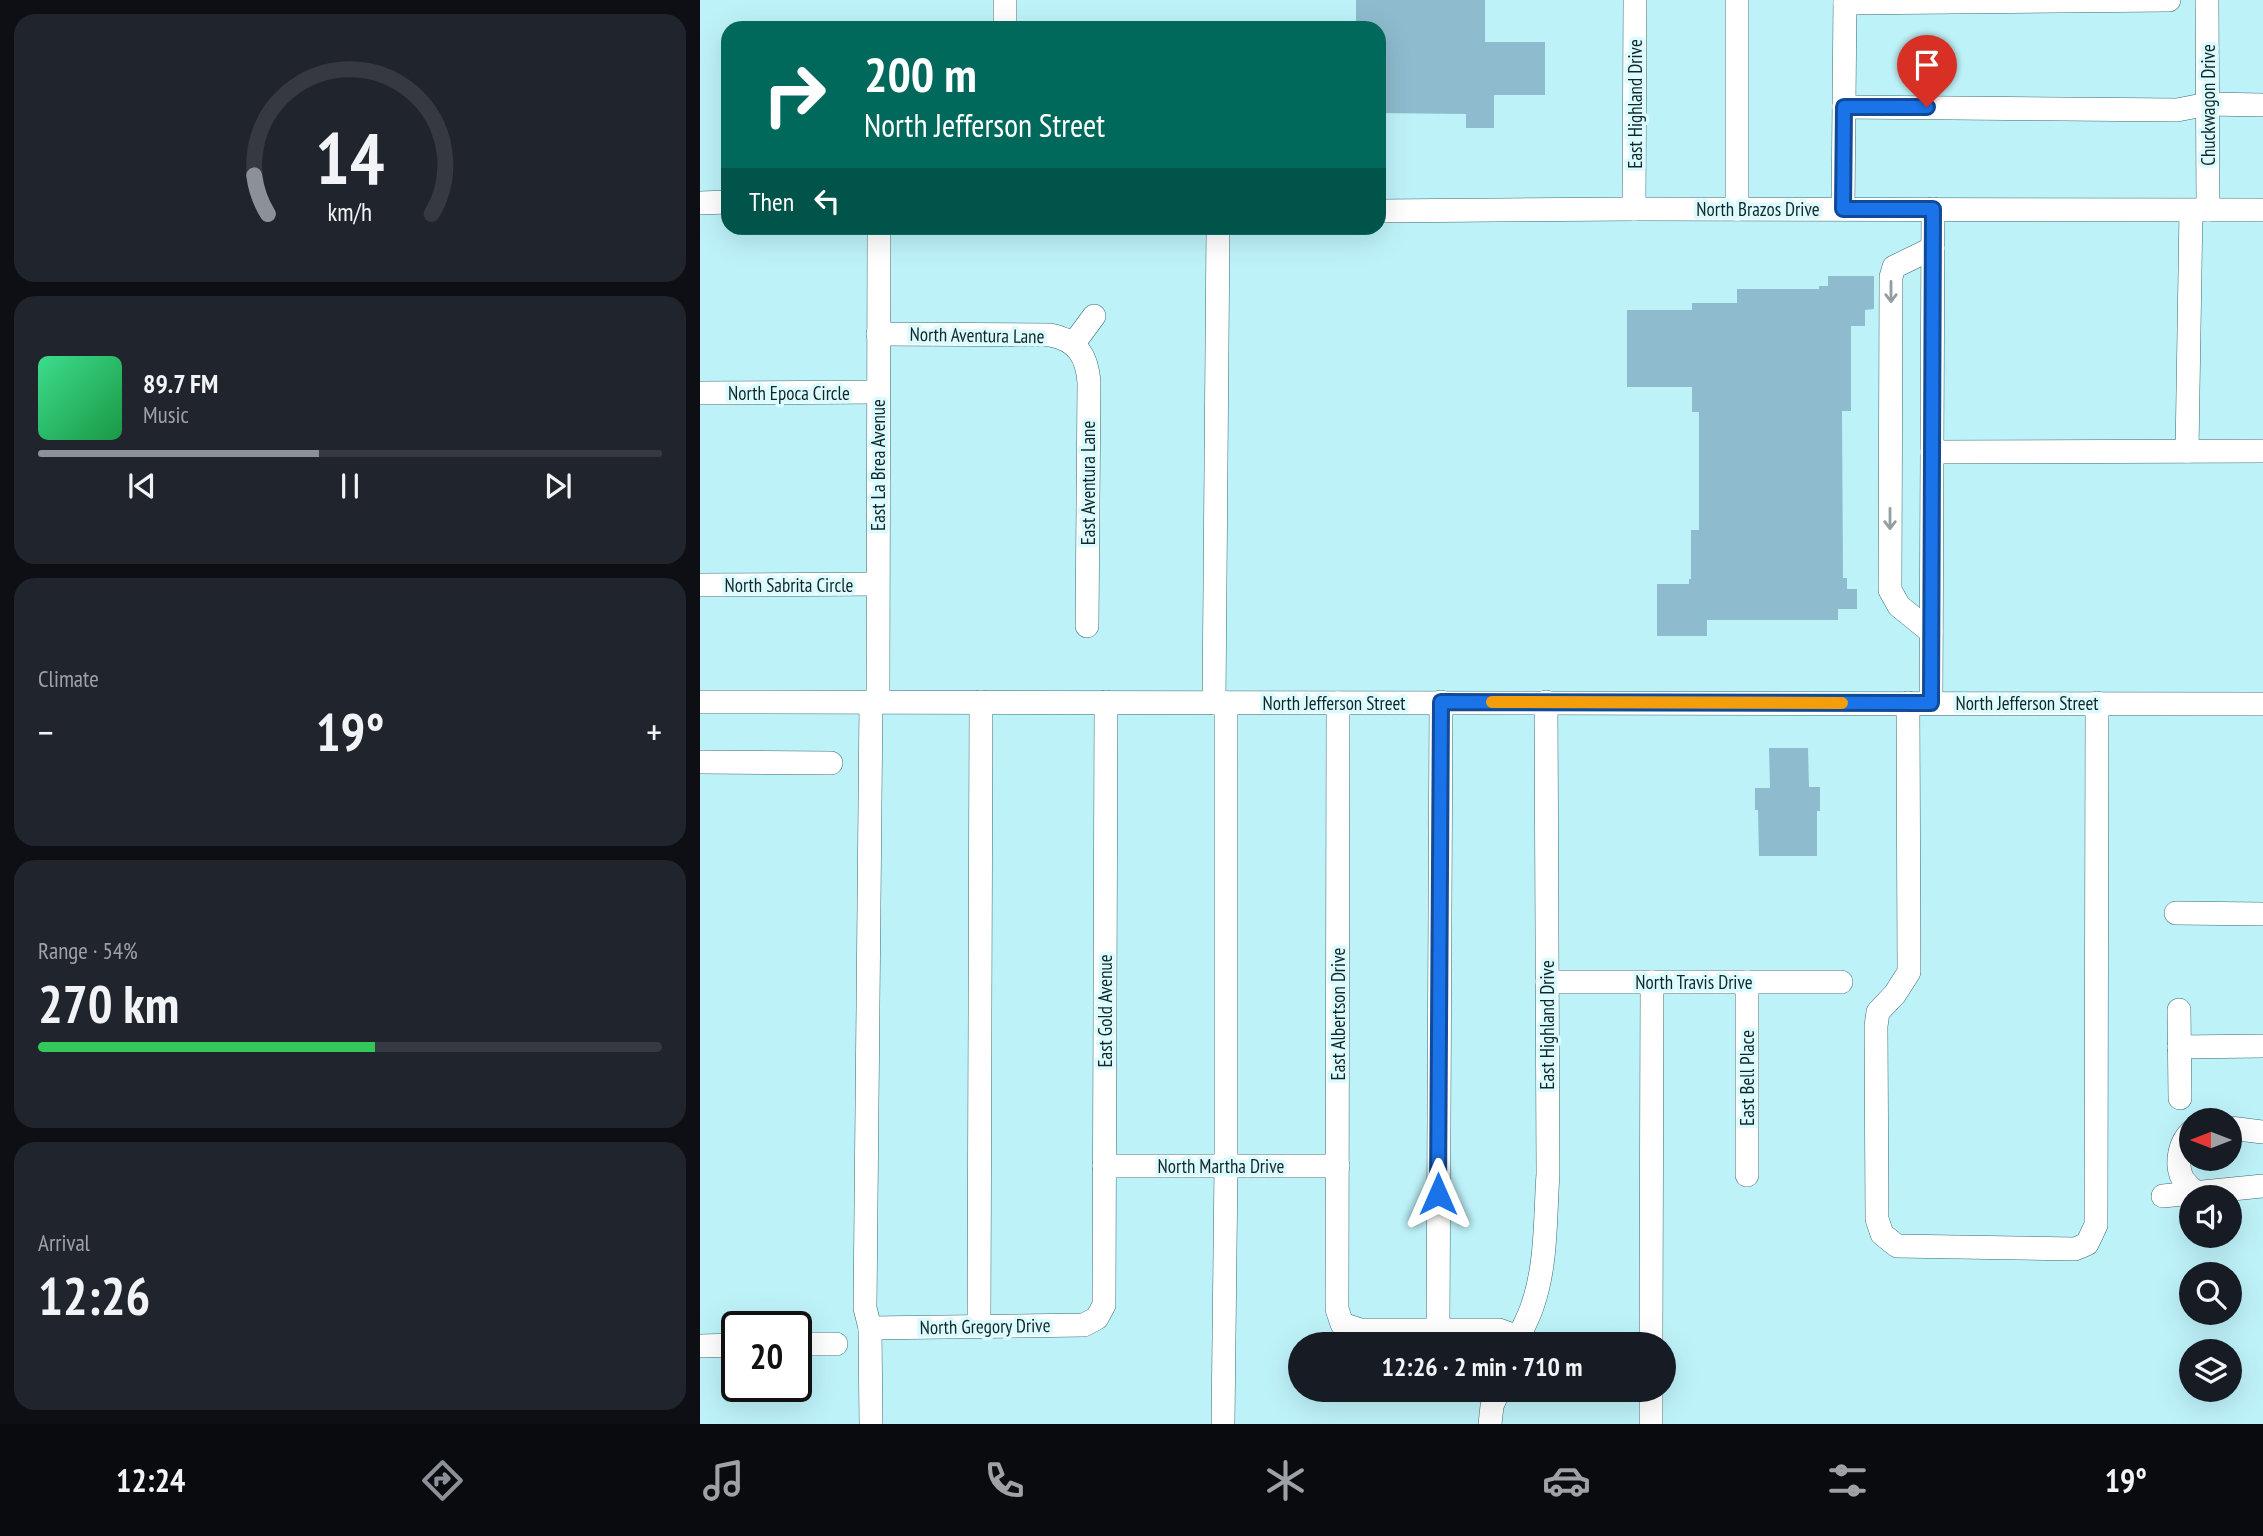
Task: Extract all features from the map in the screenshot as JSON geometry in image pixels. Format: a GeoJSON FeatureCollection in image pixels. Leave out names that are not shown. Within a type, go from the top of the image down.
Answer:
{"type":"FeatureCollection","features":[{"type":"Feature","properties":{"kind":"street"},"geometry":{"type":"LineString","coordinates":[[1005,0],[1005,21]]}},
{"type":"Feature","properties":{"kind":"street","name":"East Highland Drive"},"geometry":{"type":"LineString","coordinates":[[1634,209],[1635,0]]}},
{"type":"Feature","properties":{"kind":"street"},"geometry":{"type":"LineString","coordinates":[[1737,0],[1737,209]]}},
{"type":"Feature","properties":{"kind":"street"},"geometry":{"type":"LineString","coordinates":[[1843,209],[1845,1],[2169,0]]}},
{"type":"Feature","properties":{"kind":"street","name":"Chuckwagon Drive"},"geometry":{"type":"LineString","coordinates":[[2187,451],[2208,104],[2207,0]]}},
{"type":"Feature","properties":{"kind":"street"},"geometry":{"type":"LineString","coordinates":[[1844,107],[2178,110],[2208,104],[2263,105]]}},
{"type":"Feature","properties":{"kind":"street"},"geometry":{"type":"LineString","coordinates":[[700,203],[721,202]]}},
{"type":"Feature","properties":{"kind":"street"},"geometry":{"type":"LineString","coordinates":[[1933,209],[1931,632],[1919,703],[1909,972],[1895,994],[1878,1012],[1875,1026],[1877,1219],[1882,1234],[1897,1246],[2075,1249],[2087,1244],[2096,1225],[2097,703]]}},
{"type":"Feature","properties":{"kind":"street","name":"North Brazos Drive"},"geometry":{"type":"LineString","coordinates":[[1386,211],[2263,210]]}},
{"type":"Feature","properties":{"kind":"street","name":"East La Brea Avenue"},"geometry":{"type":"LineString","coordinates":[[871,1424],[870,1328],[865,1308],[877,584],[879,235]]}},
{"type":"Feature","properties":{"kind":"street"},"geometry":{"type":"LineString","coordinates":[[1217,235],[1226,1166],[1223,1424]]}},
{"type":"Feature","properties":{"kind":"street"},"geometry":{"type":"LineString","coordinates":[[1931,632],[1899,607],[1890,590],[1891,277],[1894,267],[1933,248]]}},
{"type":"Feature","properties":{"kind":"street"},"geometry":{"type":"LineString","coordinates":[[1074,344],[1094,316]]}},
{"type":"Feature","properties":{"kind":"street","name":"North Aventura Lane"},"geometry":{"type":"LineString","coordinates":[[878,334],[1050,335],[1062,337],[1074,344]]}},
{"type":"Feature","properties":{"kind":"street","name":"East Aventura Lane"},"geometry":{"type":"LineString","coordinates":[[1074,344],[1083,354],[1088,367],[1089,382],[1087,626]]}},
{"type":"Feature","properties":{"kind":"street","name":"North Epoca Circle"},"geometry":{"type":"LineString","coordinates":[[700,393],[878,392]]}},
{"type":"Feature","properties":{"kind":"street"},"geometry":{"type":"LineString","coordinates":[[1932,452],[2263,451]]}},
{"type":"Feature","properties":{"kind":"street","name":"North Sabrita Circle"},"geometry":{"type":"LineString","coordinates":[[700,585],[877,584]]}},
{"type":"Feature","properties":{"kind":"street","name":"North Jefferson Street"},"geometry":{"type":"LineString","coordinates":[[700,702],[2263,704]]}},
{"type":"Feature","properties":{"kind":"street"},"geometry":{"type":"LineString","coordinates":[[979,1326],[981,702]]}},
{"type":"Feature","properties":{"kind":"street","name":"East Gold Avenue"},"geometry":{"type":"LineString","coordinates":[[1097,1318],[1104,1305],[1106,702]]}},
{"type":"Feature","properties":{"kind":"street"},"geometry":{"type":"LineString","coordinates":[[1441,702],[1438,1330],[1503,1332]]}},
{"type":"Feature","properties":{"kind":"street","name":"East Highland Drive"},"geometry":{"type":"LineString","coordinates":[[1521,1332],[1533,1304],[1544,1236],[1548,1174],[1546,702]]}},
{"type":"Feature","properties":{"kind":"street","name":"East Albertson Drive"},"geometry":{"type":"LineString","coordinates":[[1338,703],[1337,1309],[1342,1324],[1360,1330],[1438,1330]]}},
{"type":"Feature","properties":{"kind":"street"},"geometry":{"type":"LineString","coordinates":[[700,762],[831,763]]}},
{"type":"Feature","properties":{"kind":"street"},"geometry":{"type":"LineString","coordinates":[[2176,913],[2263,914]]}},
{"type":"Feature","properties":{"kind":"street","name":"North Travis Drive"},"geometry":{"type":"LineString","coordinates":[[1547,982],[1841,982]]}},
{"type":"Feature","properties":{"kind":"street"},"geometry":{"type":"LineString","coordinates":[[1651,1332],[1652,982]]}},
{"type":"Feature","properties":{"kind":"street","name":"East Bell Place"},"geometry":{"type":"LineString","coordinates":[[1747,982],[1747,1175]]}},
{"type":"Feature","properties":{"kind":"street"},"geometry":{"type":"LineString","coordinates":[[2179,1010],[2180,1098]]}},
{"type":"Feature","properties":{"kind":"street"},"geometry":{"type":"LineString","coordinates":[[2179,1047],[2263,1046]]}},
{"type":"Feature","properties":{"kind":"street"},"geometry":{"type":"LineString","coordinates":[[2242,1130],[2262,1134]]}},
{"type":"Feature","properties":{"kind":"street","name":"North Martha Drive"},"geometry":{"type":"LineString","coordinates":[[1104,1166],[1338,1166]]}},
{"type":"Feature","properties":{"kind":"street"},"geometry":{"type":"LineString","coordinates":[[2242,1188],[2263,1186]]}},
{"type":"Feature","properties":{"kind":"street"},"geometry":{"type":"LineString","coordinates":[[2163,1196],[2179,1195]]}},
{"type":"Feature","properties":{"kind":"street","name":"North Gregory Drive"},"geometry":{"type":"LineString","coordinates":[[870,1328],[1084,1325],[1097,1318]]}},
{"type":"Feature","properties":{"kind":"street"},"geometry":{"type":"LineString","coordinates":[[812,1344],[836,1344]]}},
{"type":"Feature","properties":{"kind":"street"},"geometry":{"type":"LineString","coordinates":[[700,1346],[721,1345]]}},
{"type":"Feature","properties":{"kind":"street"},"geometry":{"type":"LineString","coordinates":[[1490,1424],[1494,1402]]}},
{"type":"Feature","properties":{"kind":"street"},"geometry":{"type":"LineString","coordinates":[[1651,1402],[1651,1424]]}},
{"type":"Feature","properties":{"kind":"building"},"geometry":{"type":"Polygon","coordinates":[[[1356,0],[1485,0],[1485,42],[1545,42],[1545,95],[1494,95],[1494,128],[1466,128],[1466,114],[1386,113],[1386,21],[1356,21],[1356,0]]]}},
{"type":"Feature","properties":{"kind":"building"},"geometry":{"type":"Polygon","coordinates":[[[1828,276],[1874,276],[1874,309],[1865,310],[1865,326],[1851,326],[1851,411],[1842,411],[1843,578],[1847,578],[1847,589],[1857,589],[1857,609],[1838,609],[1838,620],[1707,620],[1707,636],[1657,636],[1657,584],[1689,584],[1691,579],[1691,530],[1699,530],[1699,412],[1692,412],[1692,387],[1627,387],[1627,310],[1692,310],[1692,303],[1737,303],[1737,289],[1819,289],[1819,286],[1828,286],[1828,276]]]}},
{"type":"Feature","properties":{"kind":"building"},"geometry":{"type":"Polygon","coordinates":[[[1769,748],[1808,748],[1809,787],[1820,787],[1817,856],[1759,856],[1755,788],[1770,788],[1769,748]]]}},
{"type":"Feature","properties":{"kind":"slow traffic"},"geometry":{"type":"LineString","coordinates":[[1492,702],[1842,703]]}},
{"type":"Feature","properties":{"kind":"route"},"geometry":{"type":"LineString","coordinates":[[1438,1194],[1441,702],[1931,703],[1933,209],[1843,209],[1844,107],[1927,107]]}}]}
